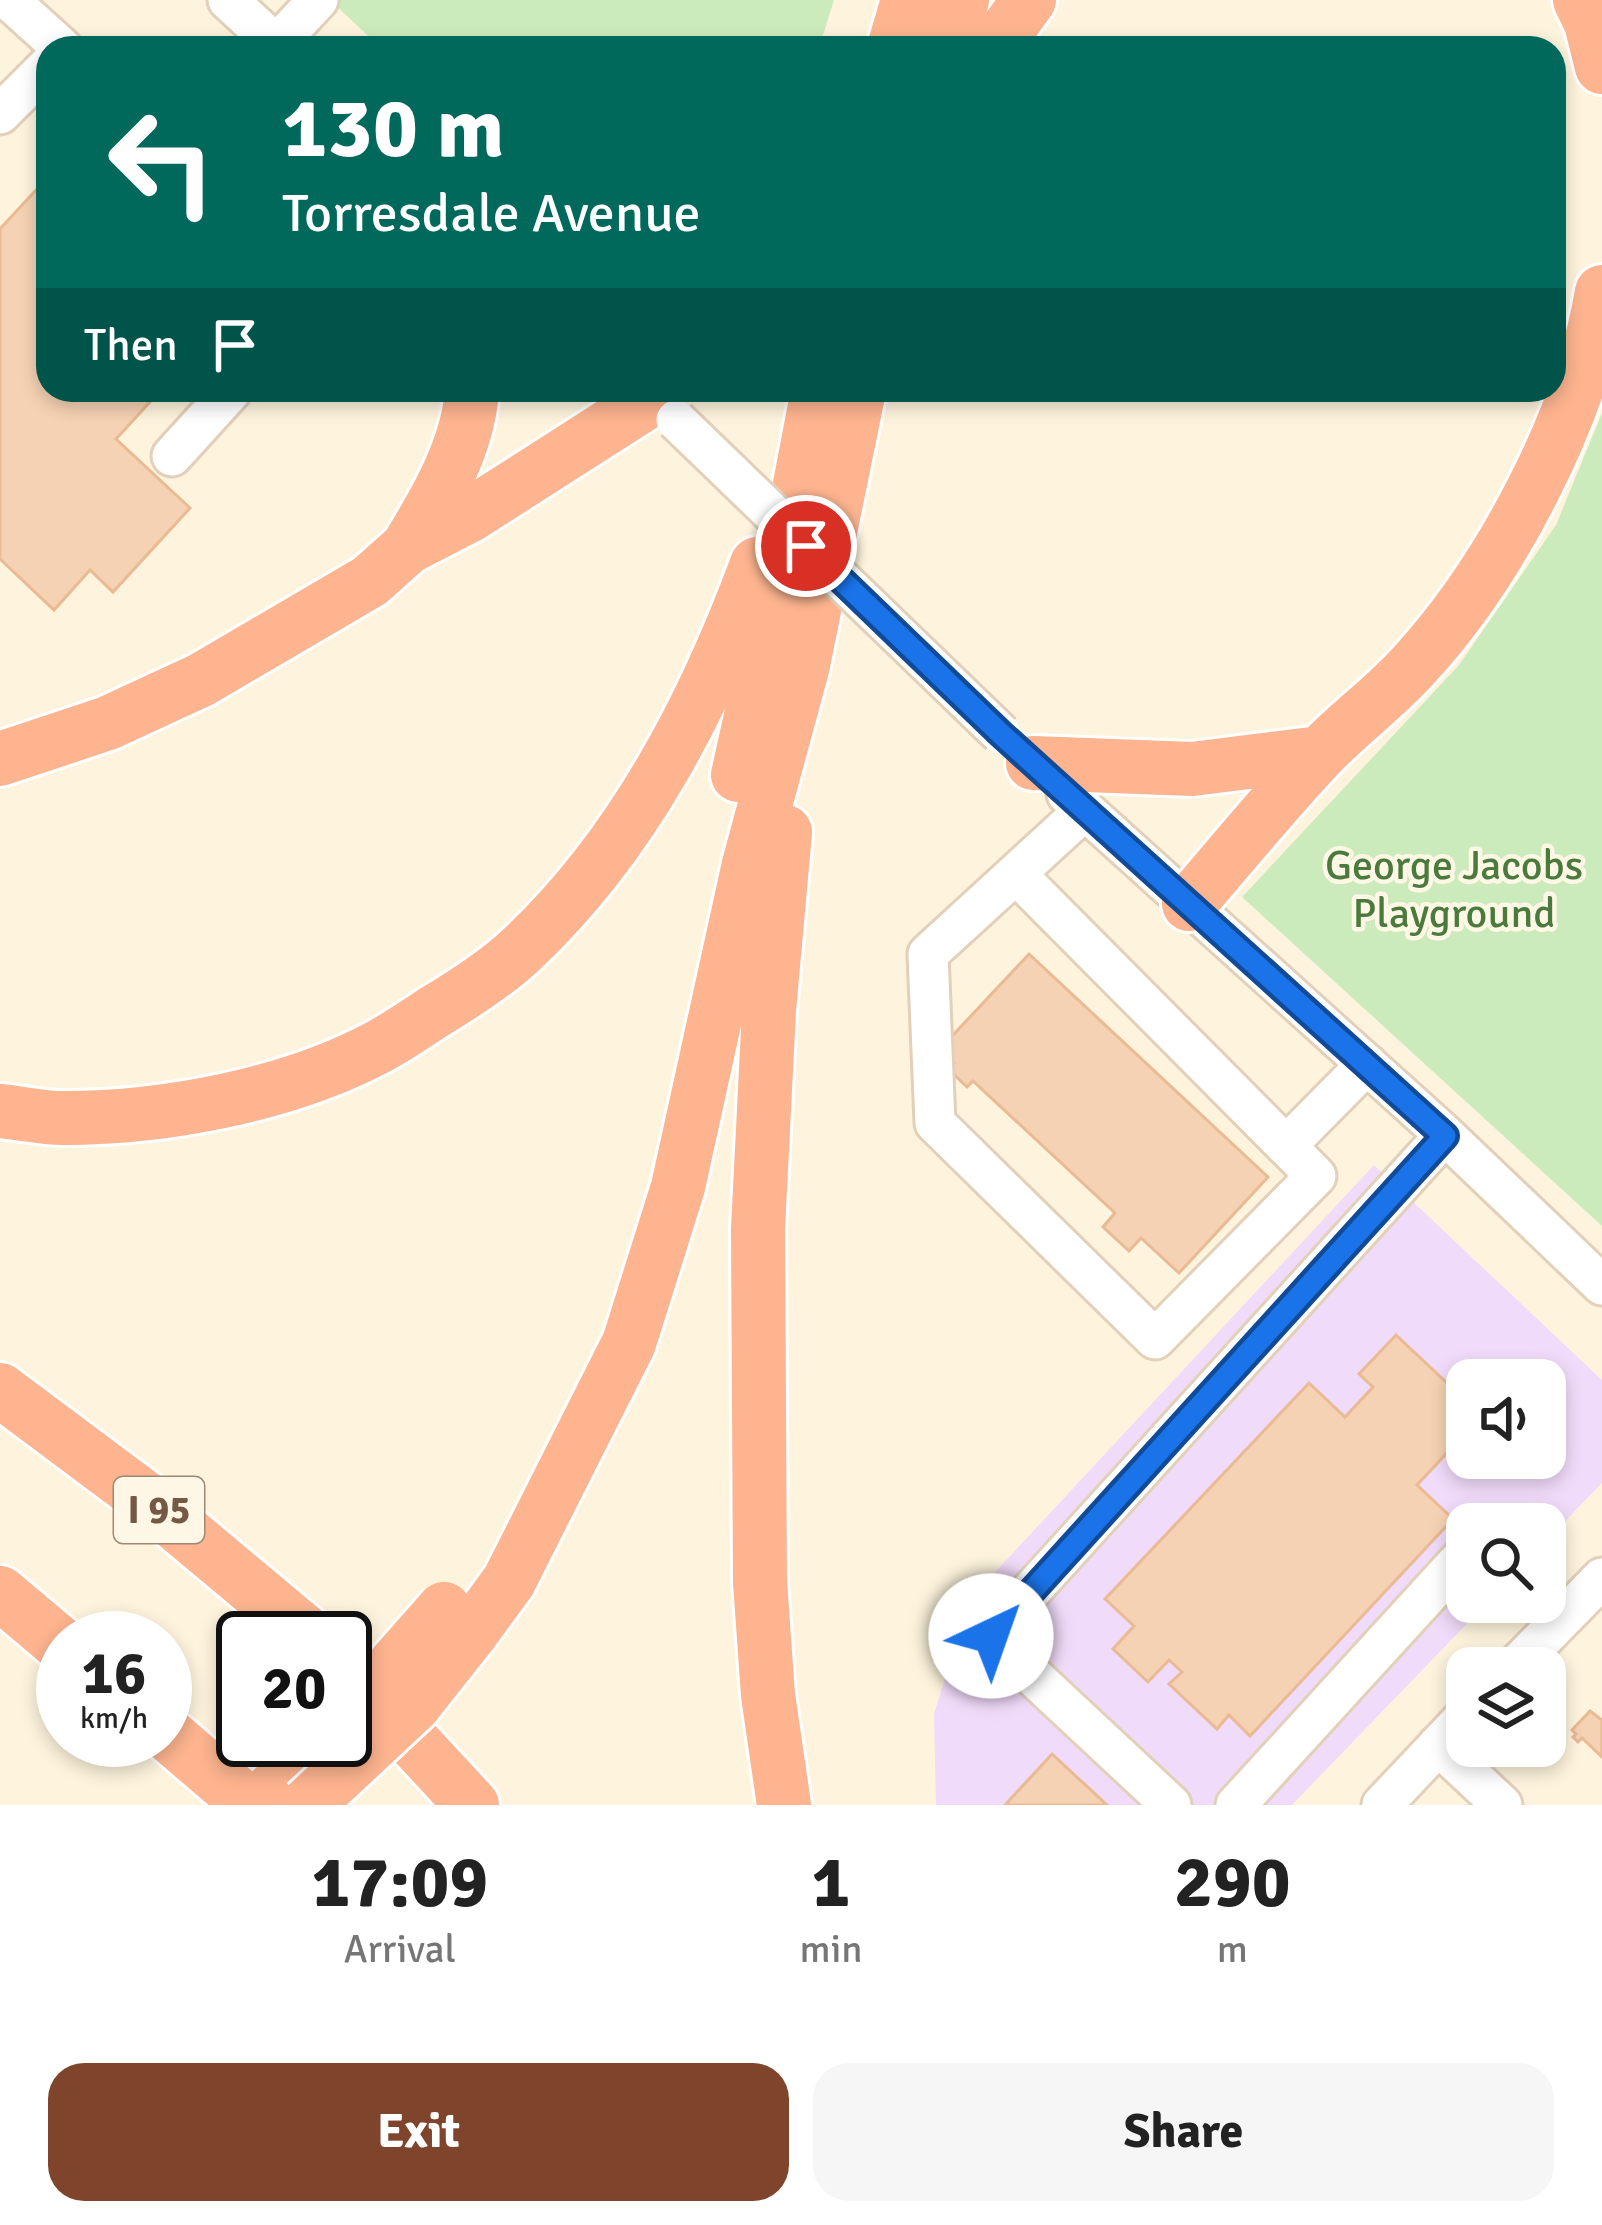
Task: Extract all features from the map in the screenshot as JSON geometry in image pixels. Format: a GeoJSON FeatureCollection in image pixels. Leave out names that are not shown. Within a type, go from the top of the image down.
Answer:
{"type":"FeatureCollection","features":[{"type":"Feature","properties":{"kind":"highway"},"geometry":{"type":"LineString","coordinates":[[898,36],[908,0]]}},
{"type":"Feature","properties":{"kind":"highway"},"geometry":{"type":"LineString","coordinates":[[952,36],[962,0]]}},
{"type":"Feature","properties":{"kind":"highway"},"geometry":{"type":"LineString","coordinates":[[1003,36],[1029,0]]}},
{"type":"Feature","properties":{"kind":"highway"},"geometry":{"type":"LineString","coordinates":[[1580,0],[1602,67]]}},
{"type":"Feature","properties":{"kind":"highway"},"geometry":{"type":"LineString","coordinates":[[1189,904],[1320,754],[1415,665],[1466,598],[1523,510],[1564,422],[1596,330],[1602,292]]}},
{"type":"Feature","properties":{"kind":"highway"},"geometry":{"type":"LineString","coordinates":[[408,547],[465,435],[470,402]]}},
{"type":"Feature","properties":{"kind":"highway"},"geometry":{"type":"LineString","coordinates":[[0,1111],[61,1118],[177,1111],[286,1085],[377,1047],[520,951],[578,890],[646,798],[698,702],[757,565],[811,402]]}},
{"type":"Feature","properties":{"kind":"highway"},"geometry":{"type":"LineString","coordinates":[[307,1805],[414,1705],[458,1621],[474,1570],[561,1423],[599,1347],[636,1232],[786,558],[813,402]]}},
{"type":"Feature","properties":{"kind":"highway"},"geometry":{"type":"LineString","coordinates":[[472,1805],[372,1697],[509,1581],[628,1343],[678,1186],[749,864],[802,669],[857,402]]}},
{"type":"Feature","properties":{"kind":"highway"},"geometry":{"type":"LineString","coordinates":[[0,759],[108,723],[201,680],[370,581],[408,547],[658,403]]}},
{"type":"Feature","properties":{"kind":"highway"},"geometry":{"type":"LineString","coordinates":[[784,1805],[768,1695],[760,1582],[758,1229],[769,1010],[802,669]]}},
{"type":"Feature","properties":{"kind":"highway"},"geometry":{"type":"LineString","coordinates":[[1017,749],[1192,769],[1320,754]]}},
{"type":"Feature","properties":{"kind":"highway","name":"I 95"},"geometry":{"type":"LineString","coordinates":[[0,1390],[146,1499],[280,1611]]}},
{"type":"Feature","properties":{"kind":"highway"},"geometry":{"type":"LineString","coordinates":[[0,1593],[36,1623]]}},
{"type":"Feature","properties":{"kind":"highway"},"geometry":{"type":"LineString","coordinates":[[192,1754],[253,1805],[295,1767]]}},
{"type":"Feature","properties":{"kind":"street"},"geometry":{"type":"LineString","coordinates":[[9,0],[49,36]]}},
{"type":"Feature","properties":{"kind":"street"},"geometry":{"type":"LineString","coordinates":[[228,0],[267,36]]}},
{"type":"Feature","properties":{"kind":"street"},"geometry":{"type":"LineString","coordinates":[[287,36],[318,0]]}},
{"type":"Feature","properties":{"kind":"street"},"geometry":{"type":"LineString","coordinates":[[0,114],[36,78]]}},
{"type":"Feature","properties":{"kind":"street"},"geometry":{"type":"LineString","coordinates":[[172,456],[221,402]]}},
{"type":"Feature","properties":{"kind":"street"},"geometry":{"type":"LineString","coordinates":[[658,403],[1017,749],[1367,1064],[1602,1285]]}},
{"type":"Feature","properties":{"kind":"street"},"geometry":{"type":"LineString","coordinates":[[1016,874],[1316,1176],[1155,1339],[935,1123],[928,954],[1085,810]]}},
{"type":"Feature","properties":{"kind":"street"},"geometry":{"type":"LineString","coordinates":[[1286,1146],[1367,1064]]}},
{"type":"Feature","properties":{"kind":"street"},"geometry":{"type":"LineString","coordinates":[[1171,1805],[991,1636],[1445,1136]]}},
{"type":"Feature","properties":{"kind":"street"},"geometry":{"type":"LineString","coordinates":[[1236,1805],[1446,1575]]}},
{"type":"Feature","properties":{"kind":"street"},"geometry":{"type":"LineString","coordinates":[[1535,1647],[1602,1578]]}},
{"type":"Feature","properties":{"kind":"street"},"geometry":{"type":"LineString","coordinates":[[1382,1805],[1446,1737]]}},
{"type":"Feature","properties":{"kind":"street"},"geometry":{"type":"LineString","coordinates":[[1438,1745],[1502,1805]]}},
{"type":"Feature","properties":{"kind":"shaded area"},"geometry":{"type":"Polygon","coordinates":[[[1374,1165],[1602,1380],[1602,1483],[1566,1520],[1566,1503],[1446,1503],[1446,1623],[1468,1623],[1292,1805],[936,1805],[934,1714],[970,1599],[1374,1165]]]}},
{"type":"Feature","properties":{"kind":"green space"},"geometry":{"type":"Polygon","coordinates":[[[330,0],[834,0],[823,36],[368,36],[330,0]]]}},
{"type":"Feature","properties":{"kind":"green space","name":"George Jacobs Playground"},"geometry":{"type":"Polygon","coordinates":[[[1602,413],[1602,1226],[1242,897],[1459,665],[1556,525],[1602,413]]]}},
{"type":"Feature","properties":{"kind":"building"},"geometry":{"type":"Polygon","coordinates":[[[36,190],[36,402],[150,402],[116,439],[190,508],[113,592],[90,570],[54,610],[0,559],[0,229],[36,190]]]}},
{"type":"Feature","properties":{"kind":"building"},"geometry":{"type":"Polygon","coordinates":[[[1029,954],[1268,1177],[1179,1273],[1141,1238],[1129,1251],[1103,1227],[1115,1213],[973,1081],[967,1087],[948,1069],[954,1063],[939,1050],[1029,954]]]}},
{"type":"Feature","properties":{"kind":"building"},"geometry":{"type":"Polygon","coordinates":[[[1396,1335],[1446,1382],[1446,1454],[1417,1485],[1446,1512],[1446,1526],[1250,1736],[1229,1715],[1217,1729],[1169,1684],[1182,1672],[1169,1660],[1148,1682],[1113,1649],[1134,1626],[1105,1599],[1309,1383],[1345,1417],[1373,1387],[1359,1374],[1396,1335]]]}},
{"type":"Feature","properties":{"kind":"building"},"geometry":{"type":"Polygon","coordinates":[[[1590,1711],[1602,1720],[1602,1757],[1582,1738],[1578,1742],[1573,1737],[1572,1730],[1590,1711]]]}},
{"type":"Feature","properties":{"kind":"building"},"geometry":{"type":"Polygon","coordinates":[[[1052,1754],[1107,1805],[1005,1805],[1052,1754]]]}},
{"type":"Feature","properties":{"kind":"route"},"geometry":{"type":"LineString","coordinates":[[806,546],[1001,734],[1445,1136],[991,1636]]}}]}
